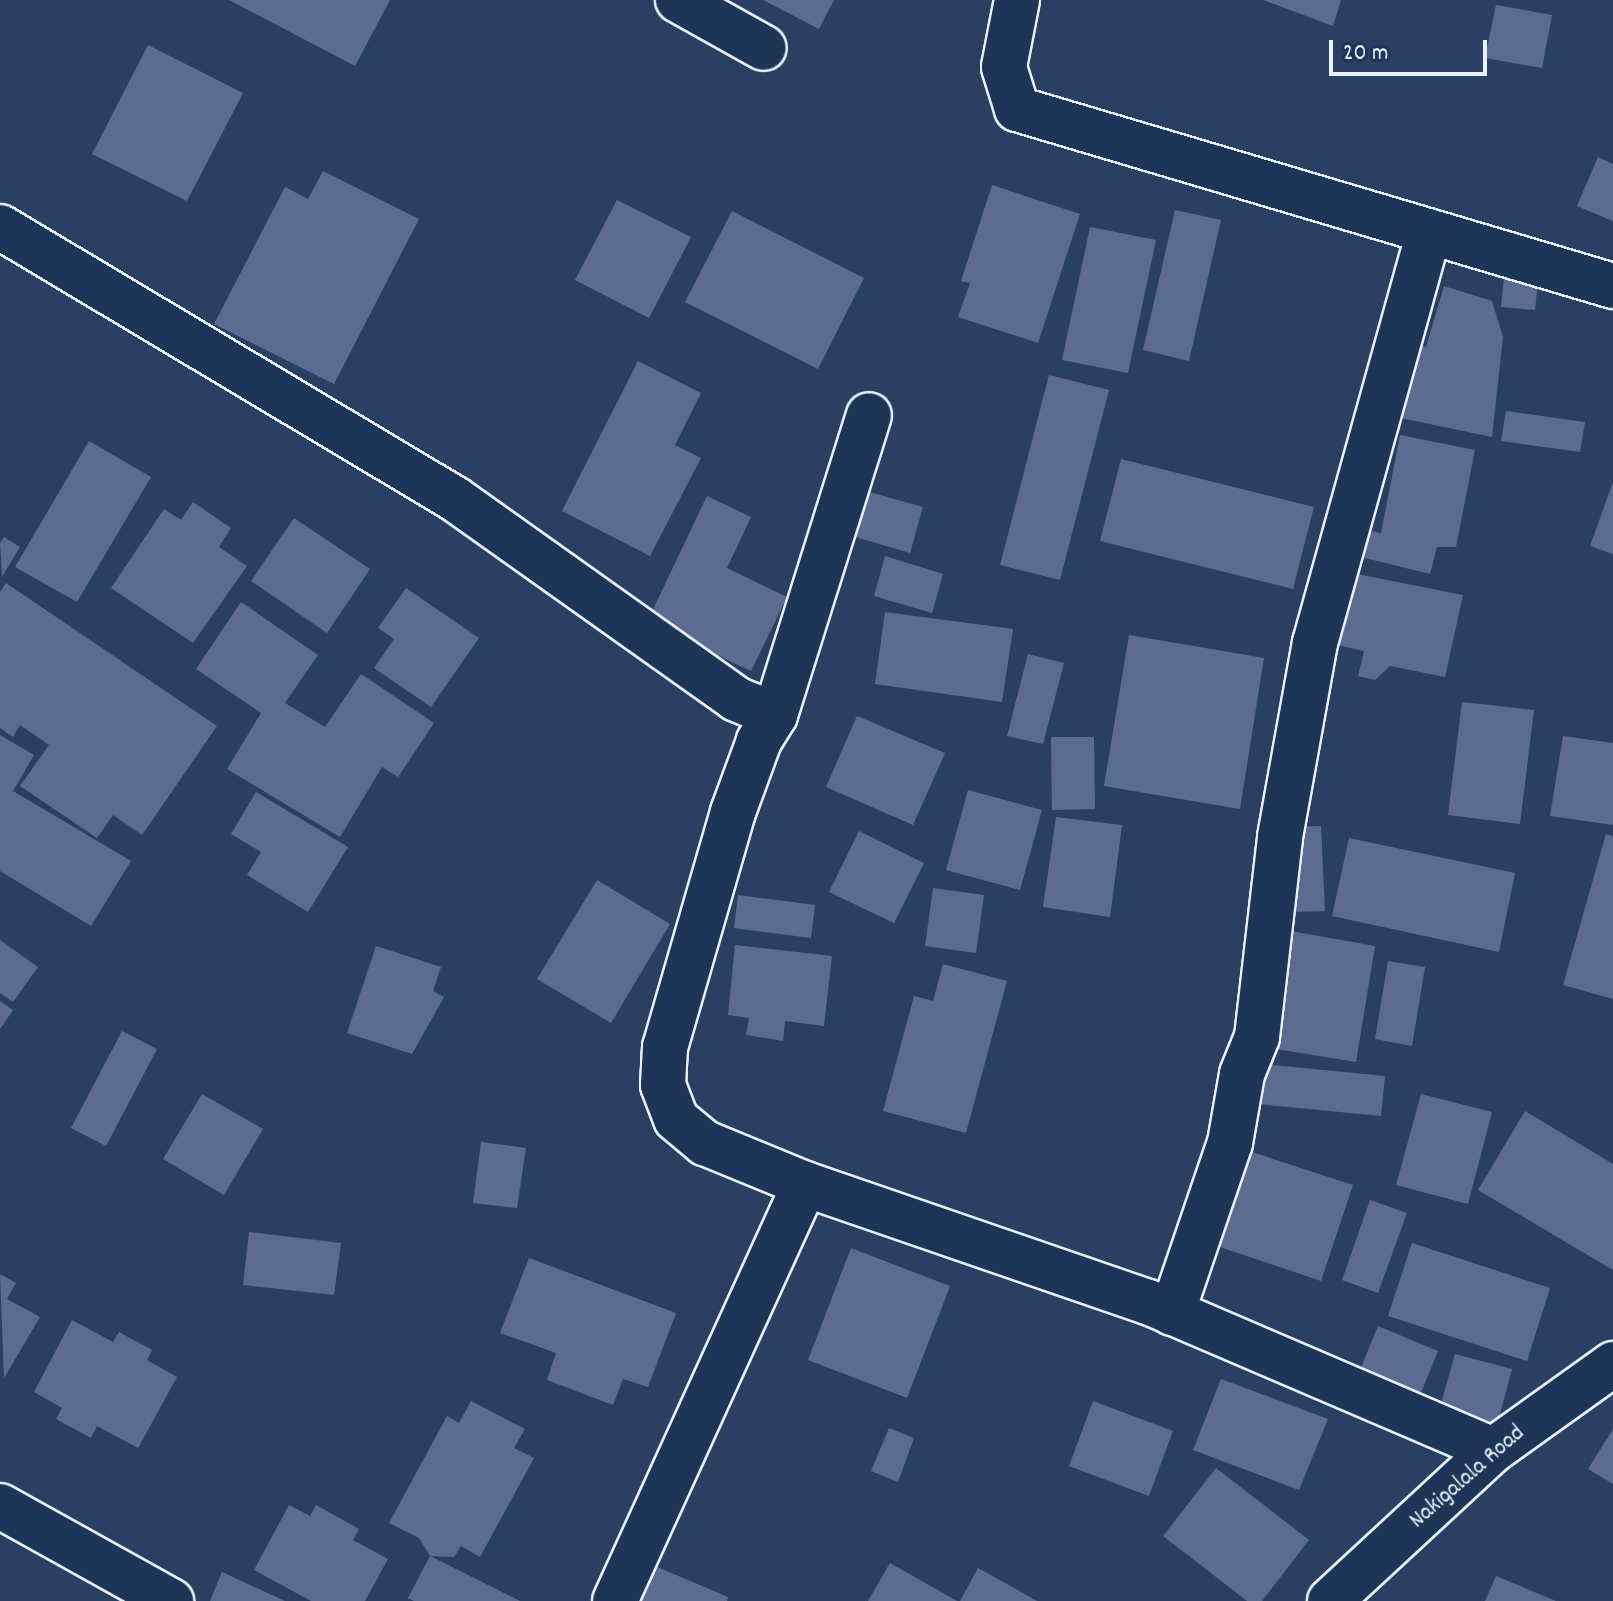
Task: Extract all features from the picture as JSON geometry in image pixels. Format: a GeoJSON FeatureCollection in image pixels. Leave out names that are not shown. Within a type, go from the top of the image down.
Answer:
{"type":"FeatureCollection","features":[{"type":"Feature","properties":{"kind":"street"},"geometry":{"type":"LineString","coordinates":[[678,0],[764,48]]}},
{"type":"Feature","properties":{"kind":"street"},"geometry":{"type":"LineString","coordinates":[[1017,0],[1004,67],[1017,109],[1613,286]]}},
{"type":"Feature","properties":{"kind":"street"},"geometry":{"type":"LineString","coordinates":[[0,227],[455,499],[736,699],[775,715]]}},
{"type":"Feature","properties":{"kind":"street"},"geometry":{"type":"LineString","coordinates":[[1172,1313],[1230,1143],[1242,1074],[1257,1037],[1280,837],[1315,643],[1429,232]]}},
{"type":"Feature","properties":{"kind":"street"},"geometry":{"type":"LineString","coordinates":[[869,415],[775,715],[759,741],[699,920],[665,1047],[663,1085],[676,1119],[705,1143],[805,1184],[1172,1313],[1493,1450]]}},
{"type":"Feature","properties":{"kind":"street"},"geometry":{"type":"LineString","coordinates":[[615,1601],[805,1184]]}},
{"type":"Feature","properties":{"kind":"street","name":"Nakigalala Road"},"geometry":{"type":"LineString","coordinates":[[1330,1601],[1493,1450],[1613,1364]]}},
{"type":"Feature","properties":{"kind":"street"},"geometry":{"type":"LineString","coordinates":[[0,1506],[171,1601]]}},
{"type":"Feature","properties":{"kind":"building"},"geometry":{"type":"Polygon","coordinates":[[[229,0],[390,0],[355,66],[229,0]]]}},
{"type":"Feature","properties":{"kind":"building"},"geometry":{"type":"Polygon","coordinates":[[[763,0],[834,0],[819,29],[763,0]]]}},
{"type":"Feature","properties":{"kind":"building"},"geometry":{"type":"Polygon","coordinates":[[[1263,0],[1341,0],[1333,26],[1263,0]]]}},
{"type":"Feature","properties":{"kind":"building"},"geometry":{"type":"Polygon","coordinates":[[[1496,5],[1552,15],[1542,68],[1485,58],[1496,5]]]}},
{"type":"Feature","properties":{"kind":"building"},"geometry":{"type":"Polygon","coordinates":[[[148,45],[243,93],[187,201],[92,154],[148,45]]]}},
{"type":"Feature","properties":{"kind":"building"},"geometry":{"type":"Polygon","coordinates":[[[1598,157],[1613,164],[1613,221],[1577,206],[1598,157]]]}},
{"type":"Feature","properties":{"kind":"building"},"geometry":{"type":"Polygon","coordinates":[[[323,171],[419,219],[334,384],[214,324],[285,187],[308,199],[323,171]]]}},
{"type":"Feature","properties":{"kind":"building"},"geometry":{"type":"Polygon","coordinates":[[[992,185],[1080,214],[1038,343],[958,317],[970,283],[961,281],[992,185]]]}},
{"type":"Feature","properties":{"kind":"building"},"geometry":{"type":"Polygon","coordinates":[[[617,200],[691,237],[649,318],[575,280],[617,200]]]}},
{"type":"Feature","properties":{"kind":"building"},"geometry":{"type":"Polygon","coordinates":[[[1175,210],[1221,220],[1189,361],[1143,350],[1175,210]]]}},
{"type":"Feature","properties":{"kind":"building"},"geometry":{"type":"Polygon","coordinates":[[[732,211],[864,278],[818,369],[685,302],[732,211]]]}},
{"type":"Feature","properties":{"kind":"building"},"geometry":{"type":"Polygon","coordinates":[[[1090,227],[1156,240],[1128,373],[1062,360],[1090,227]]]}},
{"type":"Feature","properties":{"kind":"building"},"geometry":{"type":"Polygon","coordinates":[[[1504,277],[1538,281],[1535,310],[1501,307],[1504,277]]]}},
{"type":"Feature","properties":{"kind":"building"},"geometry":{"type":"Polygon","coordinates":[[[1444,286],[1492,301],[1503,337],[1492,437],[1401,418],[1407,400],[1391,396],[1407,342],[1426,347],[1444,286]]]}},
{"type":"Feature","properties":{"kind":"building"},"geometry":{"type":"Polygon","coordinates":[[[638,361],[701,393],[675,445],[701,458],[650,556],[562,511],[638,361]]]}},
{"type":"Feature","properties":{"kind":"building"},"geometry":{"type":"Polygon","coordinates":[[[1049,375],[1109,390],[1060,580],[1000,565],[1049,375]]]}},
{"type":"Feature","properties":{"kind":"building"},"geometry":{"type":"Polygon","coordinates":[[[1506,411],[1585,422],[1580,452],[1501,441],[1506,411]]]}},
{"type":"Feature","properties":{"kind":"building"},"geometry":{"type":"Polygon","coordinates":[[[1400,435],[1475,450],[1456,547],[1437,547],[1430,574],[1357,556],[1364,529],[1381,533],[1400,435]]]}},
{"type":"Feature","properties":{"kind":"building"},"geometry":{"type":"Polygon","coordinates":[[[89,441],[151,477],[77,602],[15,567],[89,441]]]}},
{"type":"Feature","properties":{"kind":"building"},"geometry":{"type":"Polygon","coordinates":[[[1121,459],[1314,507],[1293,589],[1100,541],[1121,459]]]}},
{"type":"Feature","properties":{"kind":"building"},"geometry":{"type":"Polygon","coordinates":[[[1613,482],[1613,554],[1590,546],[1613,482]]]}},
{"type":"Feature","properties":{"kind":"building"},"geometry":{"type":"Polygon","coordinates":[[[855,488],[923,507],[910,553],[842,533],[855,488]]]}},
{"type":"Feature","properties":{"kind":"building"},"geometry":{"type":"Polygon","coordinates":[[[707,496],[751,517],[727,568],[787,597],[751,671],[647,622],[707,496]]]}},
{"type":"Feature","properties":{"kind":"building"},"geometry":{"type":"Polygon","coordinates":[[[193,502],[231,528],[219,547],[247,566],[193,643],[111,588],[164,509],[181,520],[193,502]]]}},
{"type":"Feature","properties":{"kind":"building"},"geometry":{"type":"Polygon","coordinates":[[[294,518],[370,569],[327,633],[251,581],[294,518]]]}},
{"type":"Feature","properties":{"kind":"building"},"geometry":{"type":"Polygon","coordinates":[[[4,537],[20,547],[2,577],[0,543],[4,537]]]}},
{"type":"Feature","properties":{"kind":"building"},"geometry":{"type":"Polygon","coordinates":[[[885,556],[943,574],[932,613],[874,596],[885,556]]]}},
{"type":"Feature","properties":{"kind":"building"},"geometry":{"type":"Polygon","coordinates":[[[1347,572],[1463,595],[1445,677],[1390,666],[1375,680],[1358,676],[1364,651],[1333,644],[1347,572]]]}},
{"type":"Feature","properties":{"kind":"building"},"geometry":{"type":"Polygon","coordinates":[[[6,583],[217,726],[142,835],[113,815],[97,838],[20,786],[49,745],[20,725],[13,737],[0,728],[0,592],[6,583]]]}},
{"type":"Feature","properties":{"kind":"building"},"geometry":{"type":"Polygon","coordinates":[[[406,588],[479,638],[431,707],[374,668],[394,639],[378,628],[406,588]]]}},
{"type":"Feature","properties":{"kind":"building"},"geometry":{"type":"Polygon","coordinates":[[[241,602],[318,655],[285,703],[325,727],[361,674],[434,723],[398,777],[382,767],[340,837],[227,769],[261,713],[196,669],[241,602]]]}},
{"type":"Feature","properties":{"kind":"building"},"geometry":{"type":"Polygon","coordinates":[[[885,612],[1013,629],[1002,702],[875,684],[885,612]]]}},
{"type":"Feature","properties":{"kind":"building"},"geometry":{"type":"Polygon","coordinates":[[[1129,635],[1264,658],[1240,809],[1104,786],[1129,635]]]}},
{"type":"Feature","properties":{"kind":"building"},"geometry":{"type":"Polygon","coordinates":[[[1028,654],[1064,663],[1043,744],[1007,736],[1028,654]]]}},
{"type":"Feature","properties":{"kind":"building"},"geometry":{"type":"Polygon","coordinates":[[[1462,702],[1534,710],[1520,824],[1448,815],[1462,702]]]}},
{"type":"Feature","properties":{"kind":"building"},"geometry":{"type":"Polygon","coordinates":[[[857,716],[945,753],[913,825],[826,787],[857,716]]]}},
{"type":"Feature","properties":{"kind":"building"},"geometry":{"type":"Polygon","coordinates":[[[0,735],[34,755],[13,791],[131,861],[91,926],[0,871],[0,735]]]}},
{"type":"Feature","properties":{"kind":"building"},"geometry":{"type":"Polygon","coordinates":[[[1563,736],[1613,743],[1613,825],[1550,816],[1563,736]]]}},
{"type":"Feature","properties":{"kind":"building"},"geometry":{"type":"Polygon","coordinates":[[[1051,737],[1094,737],[1095,809],[1052,810],[1051,737]]]}},
{"type":"Feature","properties":{"kind":"building"},"geometry":{"type":"Polygon","coordinates":[[[968,790],[1042,810],[1020,890],[946,870],[968,790]]]}},
{"type":"Feature","properties":{"kind":"building"},"geometry":{"type":"Polygon","coordinates":[[[256,792],[348,847],[308,912],[247,875],[261,852],[231,834],[256,792]]]}},
{"type":"Feature","properties":{"kind":"building"},"geometry":{"type":"Polygon","coordinates":[[[1056,817],[1122,825],[1110,917],[1043,907],[1056,817]]]}},
{"type":"Feature","properties":{"kind":"building"},"geometry":{"type":"Polygon","coordinates":[[[1321,826],[1325,911],[1292,912],[1290,827],[1321,826]]]}},
{"type":"Feature","properties":{"kind":"building"},"geometry":{"type":"Polygon","coordinates":[[[859,831],[924,863],[894,923],[829,892],[859,831]]]}},
{"type":"Feature","properties":{"kind":"building"},"geometry":{"type":"Polygon","coordinates":[[[1606,834],[1613,836],[1613,999],[1563,985],[1606,834]]]}},
{"type":"Feature","properties":{"kind":"building"},"geometry":{"type":"Polygon","coordinates":[[[1349,838],[1515,873],[1499,952],[1332,916],[1349,838]]]}},
{"type":"Feature","properties":{"kind":"building"},"geometry":{"type":"Polygon","coordinates":[[[597,880],[670,924],[611,1023],[537,979],[597,880]]]}},
{"type":"Feature","properties":{"kind":"building"},"geometry":{"type":"Polygon","coordinates":[[[933,888],[984,895],[976,953],[925,946],[933,888]]]}},
{"type":"Feature","properties":{"kind":"building"},"geometry":{"type":"Polygon","coordinates":[[[738,895],[815,905],[811,938],[734,928],[738,895]]]}},
{"type":"Feature","properties":{"kind":"building"},"geometry":{"type":"Polygon","coordinates":[[[1285,930],[1375,946],[1356,1062],[1264,1047],[1285,930]]]}},
{"type":"Feature","properties":{"kind":"building"},"geometry":{"type":"Polygon","coordinates":[[[0,940],[38,967],[13,1002],[0,993],[0,940]]]}},
{"type":"Feature","properties":{"kind":"building"},"geometry":{"type":"Polygon","coordinates":[[[735,945],[832,956],[824,1026],[785,1021],[783,1041],[746,1035],[749,1018],[728,1015],[735,945]]]}},
{"type":"Feature","properties":{"kind":"building"},"geometry":{"type":"Polygon","coordinates":[[[376,946],[441,967],[433,991],[444,997],[412,1054],[347,1033],[376,946]]]}},
{"type":"Feature","properties":{"kind":"building"},"geometry":{"type":"Polygon","coordinates":[[[1388,961],[1425,967],[1412,1046],[1375,1039],[1388,961]]]}},
{"type":"Feature","properties":{"kind":"building"},"geometry":{"type":"Polygon","coordinates":[[[943,964],[1007,981],[966,1133],[883,1111],[914,996],[933,1001],[943,964]]]}},
{"type":"Feature","properties":{"kind":"building"},"geometry":{"type":"Polygon","coordinates":[[[0,1001],[13,1010],[0,1029],[0,1001]]]}},
{"type":"Feature","properties":{"kind":"building"},"geometry":{"type":"Polygon","coordinates":[[[122,1031],[157,1049],[106,1146],[71,1128],[122,1031]]]}},
{"type":"Feature","properties":{"kind":"building"},"geometry":{"type":"Polygon","coordinates":[[[1262,1064],[1385,1076],[1381,1116],[1258,1104],[1262,1064]]]}},
{"type":"Feature","properties":{"kind":"building"},"geometry":{"type":"Polygon","coordinates":[[[202,1094],[263,1129],[224,1195],[163,1159],[202,1094]]]}},
{"type":"Feature","properties":{"kind":"building"},"geometry":{"type":"Polygon","coordinates":[[[1421,1094],[1492,1112],[1468,1204],[1396,1185],[1421,1094]]]}},
{"type":"Feature","properties":{"kind":"building"},"geometry":{"type":"Polygon","coordinates":[[[1525,1111],[1613,1164],[1613,1270],[1478,1190],[1525,1111]]]}},
{"type":"Feature","properties":{"kind":"building"},"geometry":{"type":"Polygon","coordinates":[[[481,1142],[526,1148],[517,1208],[473,1203],[481,1142]]]}},
{"type":"Feature","properties":{"kind":"building"},"geometry":{"type":"Polygon","coordinates":[[[1252,1152],[1353,1185],[1321,1281],[1220,1247],[1252,1152]]]}},
{"type":"Feature","properties":{"kind":"building"},"geometry":{"type":"Polygon","coordinates":[[[1370,1200],[1407,1213],[1378,1293],[1342,1280],[1370,1200]]]}},
{"type":"Feature","properties":{"kind":"building"},"geometry":{"type":"Polygon","coordinates":[[[249,1232],[341,1243],[334,1295],[243,1285],[249,1232]]]}},
{"type":"Feature","properties":{"kind":"building"},"geometry":{"type":"Polygon","coordinates":[[[1412,1243],[1550,1288],[1527,1361],[1388,1316],[1412,1243]]]}},
{"type":"Feature","properties":{"kind":"building"},"geometry":{"type":"Polygon","coordinates":[[[851,1248],[950,1286],[907,1398],[808,1360],[851,1248]]]}},
{"type":"Feature","properties":{"kind":"building"},"geometry":{"type":"Polygon","coordinates":[[[529,1258],[676,1313],[648,1387],[623,1379],[613,1405],[547,1380],[556,1353],[500,1333],[529,1258]]]}},
{"type":"Feature","properties":{"kind":"building"},"geometry":{"type":"Polygon","coordinates":[[[0,1274],[16,1283],[7,1299],[40,1317],[4,1378],[0,1274]]]}},
{"type":"Feature","properties":{"kind":"building"},"geometry":{"type":"Polygon","coordinates":[[[72,1320],[113,1342],[119,1332],[152,1350],[147,1360],[177,1377],[138,1448],[97,1426],[91,1438],[56,1419],[62,1408],[34,1392],[72,1320]]]}},
{"type":"Feature","properties":{"kind":"building"},"geometry":{"type":"Polygon","coordinates":[[[1378,1326],[1438,1351],[1418,1400],[1358,1375],[1378,1326]]]}},
{"type":"Feature","properties":{"kind":"building"},"geometry":{"type":"Polygon","coordinates":[[[1455,1354],[1512,1369],[1496,1429],[1438,1414],[1455,1354]]]}},
{"type":"Feature","properties":{"kind":"building"},"geometry":{"type":"Polygon","coordinates":[[[1221,1379],[1328,1419],[1299,1490],[1193,1450],[1221,1379]]]}},
{"type":"Feature","properties":{"kind":"building"},"geometry":{"type":"Polygon","coordinates":[[[471,1401],[525,1429],[514,1448],[534,1458],[480,1557],[461,1546],[454,1557],[430,1556],[419,1538],[389,1523],[447,1416],[459,1423],[471,1401]]]}},
{"type":"Feature","properties":{"kind":"building"},"geometry":{"type":"Polygon","coordinates":[[[1093,1401],[1173,1431],[1149,1496],[1069,1466],[1093,1401]]]}},
{"type":"Feature","properties":{"kind":"building"},"geometry":{"type":"Polygon","coordinates":[[[889,1428],[914,1438],[898,1482],[871,1471],[889,1428]]]}},
{"type":"Feature","properties":{"kind":"building"},"geometry":{"type":"Polygon","coordinates":[[[1613,1429],[1613,1484],[1588,1469],[1613,1429]]]}},
{"type":"Feature","properties":{"kind":"building"},"geometry":{"type":"Polygon","coordinates":[[[1216,1468],[1309,1540],[1262,1601],[1247,1601],[1163,1536],[1216,1468]]]}},
{"type":"Feature","properties":{"kind":"building"},"geometry":{"type":"Polygon","coordinates":[[[289,1505],[310,1516],[316,1505],[359,1529],[353,1540],[388,1559],[365,1601],[311,1601],[254,1570],[289,1505]]]}},
{"type":"Feature","properties":{"kind":"building"},"geometry":{"type":"Polygon","coordinates":[[[430,1556],[520,1601],[414,1601],[408,1598],[430,1556]]]}},
{"type":"Feature","properties":{"kind":"building"},"geometry":{"type":"Polygon","coordinates":[[[643,1561],[728,1597],[727,1601],[626,1601],[643,1561]]]}},
{"type":"Feature","properties":{"kind":"building"},"geometry":{"type":"Polygon","coordinates":[[[890,1563],[957,1601],[868,1601],[890,1563]]]}},
{"type":"Feature","properties":{"kind":"building"},"geometry":{"type":"Polygon","coordinates":[[[978,1568],[1037,1601],[960,1601],[978,1568]]]}},
{"type":"Feature","properties":{"kind":"building"},"geometry":{"type":"Polygon","coordinates":[[[222,1572],[285,1601],[210,1601],[222,1572]]]}},
{"type":"Feature","properties":{"kind":"building"},"geometry":{"type":"Polygon","coordinates":[[[1496,1576],[1556,1601],[1485,1601],[1496,1576]]]}}]}
